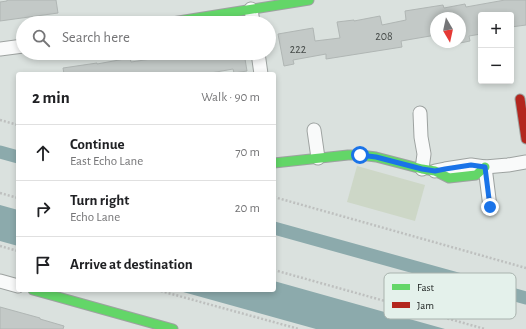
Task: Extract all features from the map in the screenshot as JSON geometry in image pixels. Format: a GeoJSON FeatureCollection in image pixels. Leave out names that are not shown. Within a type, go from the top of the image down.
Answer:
{"type":"FeatureCollection","features":[{"type":"Feature","properties":{"kind":"street"},"geometry":{"type":"LineString","coordinates":[[208,16],[309,0]]}},
{"type":"Feature","properties":{"kind":"street"},"geometry":{"type":"LineString","coordinates":[[251,9],[252,16]]}},
{"type":"Feature","properties":{"kind":"street"},"geometry":{"type":"LineString","coordinates":[[0,49],[16,47]]}},
{"type":"Feature","properties":{"kind":"street"},"geometry":{"type":"LineString","coordinates":[[259,60],[261,72]]}},
{"type":"Feature","properties":{"kind":"street"},"geometry":{"type":"LineString","coordinates":[[520,99],[526,139]]}},
{"type":"Feature","properties":{"kind":"street"},"geometry":{"type":"LineString","coordinates":[[420,112],[421,137],[429,170]]}},
{"type":"Feature","properties":{"kind":"street"},"geometry":{"type":"LineString","coordinates":[[314,130],[318,158]]}},
{"type":"Feature","properties":{"kind":"street"},"geometry":{"type":"LineString","coordinates":[[276,163],[360,155],[376,157],[429,170],[471,165],[485,167],[526,162]]}},
{"type":"Feature","properties":{"kind":"street"},"geometry":{"type":"LineString","coordinates":[[485,167],[490,207]]}},
{"type":"Feature","properties":{"kind":"street"},"geometry":{"type":"LineString","coordinates":[[0,281],[16,285]]}},
{"type":"Feature","properties":{"kind":"street"},"geometry":{"type":"LineString","coordinates":[[39,292],[172,329]]}},
{"type":"Feature","properties":{"kind":"path"},"geometry":{"type":"LineString","coordinates":[[0,120],[16,125]]}},
{"type":"Feature","properties":{"kind":"path"},"geometry":{"type":"LineString","coordinates":[[0,193],[16,197]]}},
{"type":"Feature","properties":{"kind":"path"},"geometry":{"type":"LineString","coordinates":[[276,198],[526,268]]}},
{"type":"Feature","properties":{"kind":"path"},"geometry":{"type":"LineString","coordinates":[[0,246],[16,250]]}},
{"type":"Feature","properties":{"kind":"path"},"geometry":{"type":"LineString","coordinates":[[276,271],[384,301]]}},
{"type":"Feature","properties":{"kind":"path"},"geometry":{"type":"LineString","coordinates":[[164,292],[300,329]]}},
{"type":"Feature","properties":{"kind":"path"},"geometry":{"type":"LineString","coordinates":[[449,319],[485,329]]}},
{"type":"Feature","properties":{"kind":"green space"},"geometry":{"type":"Polygon","coordinates":[[[357,166],[425,185],[415,221],[347,202],[357,166]]]}},
{"type":"Feature","properties":{"kind":"water"},"geometry":{"type":"Polygon","coordinates":[[[0,205],[16,209],[16,245],[0,241],[0,205]]]}},
{"type":"Feature","properties":{"kind":"water"},"geometry":{"type":"Polygon","coordinates":[[[276,282],[384,312],[384,319],[409,319],[445,329],[316,329],[183,292],[276,292],[276,282]]]}},
{"type":"Feature","properties":{"kind":"building"},"geometry":{"type":"Polygon","coordinates":[[[56,0],[58,13],[36,16],[16,16],[16,19],[0,21],[0,2],[56,0]]]}},
{"type":"Feature","properties":{"kind":"building"},"geometry":{"type":"Polygon","coordinates":[[[505,0],[526,0],[526,25],[514,27],[514,12],[478,12],[478,34],[469,36],[470,41],[466,42],[466,12],[430,12],[430,36],[401,41],[402,47],[326,59],[326,54],[293,60],[294,64],[284,66],[278,34],[313,28],[315,41],[340,38],[337,22],[354,21],[380,16],[382,25],[406,20],[405,11],[443,5],[444,8],[465,4],[466,7],[505,0]]]}},
{"type":"Feature","properties":{"kind":"building"},"geometry":{"type":"Polygon","coordinates":[[[119,60],[130,60],[131,62],[144,60],[245,60],[247,71],[234,72],[233,69],[216,72],[64,72],[63,68],[119,60]]]}},
{"type":"Feature","properties":{"kind":"building"},"geometry":{"type":"Polygon","coordinates":[[[0,307],[64,326],[63,329],[0,329],[0,307]]]}},
{"type":"Feature","properties":{"kind":"waterway"},"geometry":{"type":"LineString","coordinates":[[0,152],[16,156]]}},
{"type":"Feature","properties":{"kind":"waterway"},"geometry":{"type":"LineString","coordinates":[[276,229],[436,273]]}},
{"type":"Feature","properties":{"kind":"waterway"},"geometry":{"type":"LineString","coordinates":[[516,295],[526,298]]}},
{"type":"Feature","properties":{"kind":"traffic: fast"},"geometry":{"type":"LineString","coordinates":[[210,16],[309,0]]}},
{"type":"Feature","properties":{"kind":"traffic: fast"},"geometry":{"type":"LineString","coordinates":[[276,163],[360,155],[376,157],[435,171],[449,178],[476,175],[485,167]]}},
{"type":"Feature","properties":{"kind":"traffic: fast"},"geometry":{"type":"LineString","coordinates":[[40,292],[173,329]]}},
{"type":"Feature","properties":{"kind":"traffic: jam"},"geometry":{"type":"LineString","coordinates":[[520,99],[526,139]]}},
{"type":"Feature","properties":{"kind":"route"},"geometry":{"type":"LineString","coordinates":[[360,155],[376,157],[435,171],[471,165],[485,167],[490,207]]}}]}
